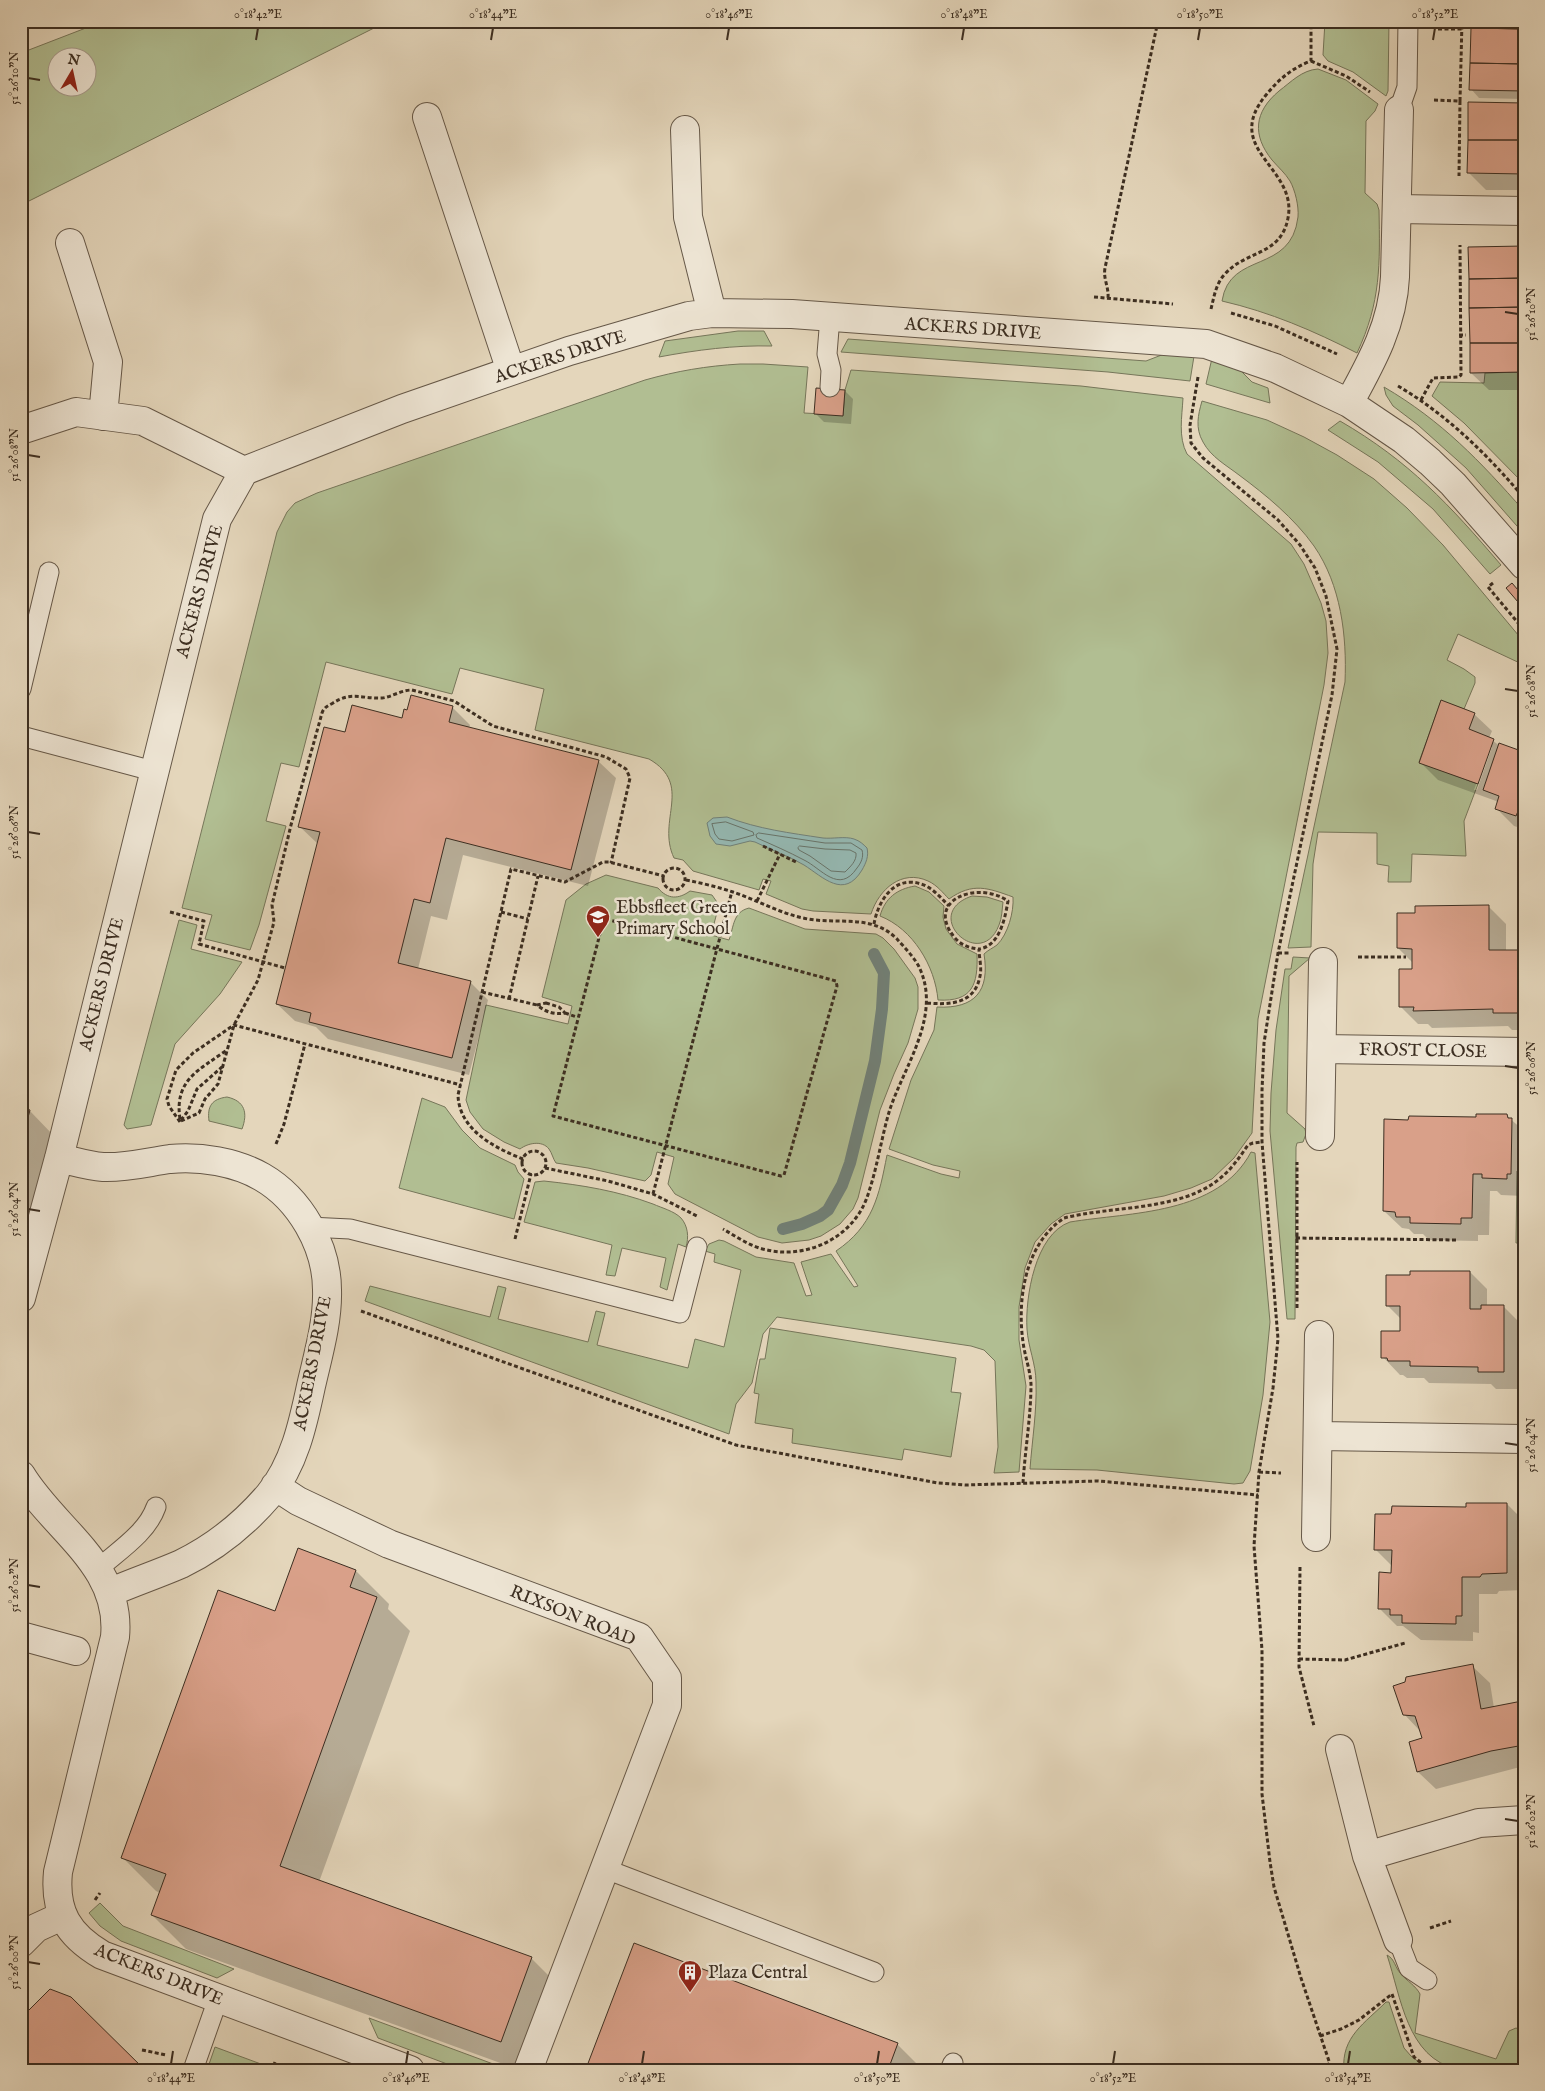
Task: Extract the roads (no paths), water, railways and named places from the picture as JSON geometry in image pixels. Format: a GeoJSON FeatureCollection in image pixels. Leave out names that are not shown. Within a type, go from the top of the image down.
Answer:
{"type":"FeatureCollection","features":[{"type":"Feature","properties":{"kind":"street"},"geometry":{"type":"LineString","coordinates":[[1349,403],[1378,347],[1393,305],[1400,105]]}},
{"type":"Feature","properties":{"kind":"street"},"geometry":{"type":"LineString","coordinates":[[427,117],[511,371]]}},
{"type":"Feature","properties":{"kind":"street"},"geometry":{"type":"LineString","coordinates":[[686,130],[688,217],[712,313]]}},
{"type":"Feature","properties":{"kind":"street"},"geometry":{"type":"LineString","coordinates":[[1397,209],[1524,211]]}},
{"type":"Feature","properties":{"kind":"street"},"geometry":{"type":"LineString","coordinates":[[70,243],[108,362],[103,416]]}},
{"type":"Feature","properties":{"kind":"street","name":"ACKERS DRIVE"},"geometry":{"type":"LineString","coordinates":[[21,1298],[59,1158],[153,771],[217,519],[244,472],[402,409],[569,351],[689,316],[712,313],[792,314],[1098,337],[1165,340],[1206,344],[1275,368],[1349,403],[1383,425],[1430,462],[1479,513],[1524,565]]}},
{"type":"Feature","properties":{"kind":"street"},"geometry":{"type":"LineString","coordinates":[[21,430],[76,412],[143,421],[244,472]]}},
{"type":"Feature","properties":{"kind":"street"},"geometry":{"type":"LineString","coordinates":[[1320,1136],[1323,962]]}},
{"type":"Feature","properties":{"kind":"street","name":"FROST CLOSE"},"geometry":{"type":"LineString","coordinates":[[1322,1049],[1524,1052]]}},
{"type":"Feature","properties":{"kind":"street","name":"ACKERS DRIVE"},"geometry":{"type":"LineString","coordinates":[[59,1158],[103,1167],[196,1158],[233,1166],[260,1176],[278,1188],[301,1212],[321,1255],[327,1289],[326,1305],[303,1419],[292,1454],[275,1486],[254,1511],[216,1544],[180,1564],[104,1581]]}},
{"type":"Feature","properties":{"kind":"street"},"geometry":{"type":"LineString","coordinates":[[1316,1537],[1319,1336]]}},
{"type":"Feature","properties":{"kind":"street"},"geometry":{"type":"LineString","coordinates":[[1318,1436],[1524,1439]]}},
{"type":"Feature","properties":{"kind":"street"},"geometry":{"type":"LineString","coordinates":[[21,1475],[32,1494],[104,1581],[116,1616],[115,1637],[60,1858],[57,1880],[62,1916],[40,1926],[21,1943]]}},
{"type":"Feature","properties":{"kind":"street","name":"RIXSON ROAD"},"geometry":{"type":"LineString","coordinates":[[275,1486],[298,1501],[390,1544],[639,1637],[667,1678],[667,1705],[603,1868],[528,2070]]}},
{"type":"Feature","properties":{"kind":"street"},"geometry":{"type":"LineString","coordinates":[[21,1636],[76,1651]]}},
{"type":"Feature","properties":{"kind":"street"},"geometry":{"type":"LineString","coordinates":[[1340,1749],[1367,1856],[1398,1940]]}},
{"type":"Feature","properties":{"kind":"street"},"geometry":{"type":"LineString","coordinates":[[1367,1856],[1479,1823],[1524,1820]]}},
{"type":"Feature","properties":{"kind":"street","name":"ACKERS DRIVE"},"geometry":{"type":"LineString","coordinates":[[62,1916],[70,1930],[102,1954],[410,2070]]}},
{"type":"Feature","properties":{"kind":"lane"},"geometry":{"type":"LineString","coordinates":[[1400,105],[1407,87],[1408,21]]}},
{"type":"Feature","properties":{"kind":"lane"},"geometry":{"type":"LineString","coordinates":[[830,317],[827,354],[831,370],[830,386]]}},
{"type":"Feature","properties":{"kind":"lane"},"geometry":{"type":"LineString","coordinates":[[21,689],[49,572]]}},
{"type":"Feature","properties":{"kind":"lane"},"geometry":{"type":"LineString","coordinates":[[21,736],[153,771]]}},
{"type":"Feature","properties":{"kind":"lane"},"geometry":{"type":"LineString","coordinates":[[309,1227],[350,1230],[680,1313],[697,1247]]}},
{"type":"Feature","properties":{"kind":"lane"},"geometry":{"type":"LineString","coordinates":[[104,1581],[153,1516],[156,1507]]}},
{"type":"Feature","properties":{"kind":"lane"},"geometry":{"type":"LineString","coordinates":[[603,1868],[874,1972]]}},
{"type":"Feature","properties":{"kind":"lane"},"geometry":{"type":"LineString","coordinates":[[1398,1940],[1409,1968],[1427,1980]]}},
{"type":"Feature","properties":{"kind":"lane"},"geometry":{"type":"LineString","coordinates":[[193,2070],[218,1999]]}},
{"type":"Feature","properties":{"kind":"water"},"geometry":{"type":"Polygon","coordinates":[[[727,817],[762,828],[823,838],[854,839],[867,848],[867,859],[862,870],[848,884],[833,883],[804,865],[755,842],[750,841],[730,846],[716,844],[710,836],[707,823],[713,818],[727,817]]]}},
{"type":"Feature","properties":{"kind":"waterway"},"geometry":{"type":"LineString","coordinates":[[783,1229],[802,1224],[828,1210],[842,1185],[850,1163],[875,1061],[882,1009],[884,973],[874,954]]}},
{"type":"Feature","properties":{"kind":"place","name":"Ebbsfleet Green Primary School"},"geometry":{"type":"Point","coordinates":[598,938]}},
{"type":"Feature","properties":{"kind":"place","name":"Plaza Central"},"geometry":{"type":"Point","coordinates":[690,1993]}}]}
